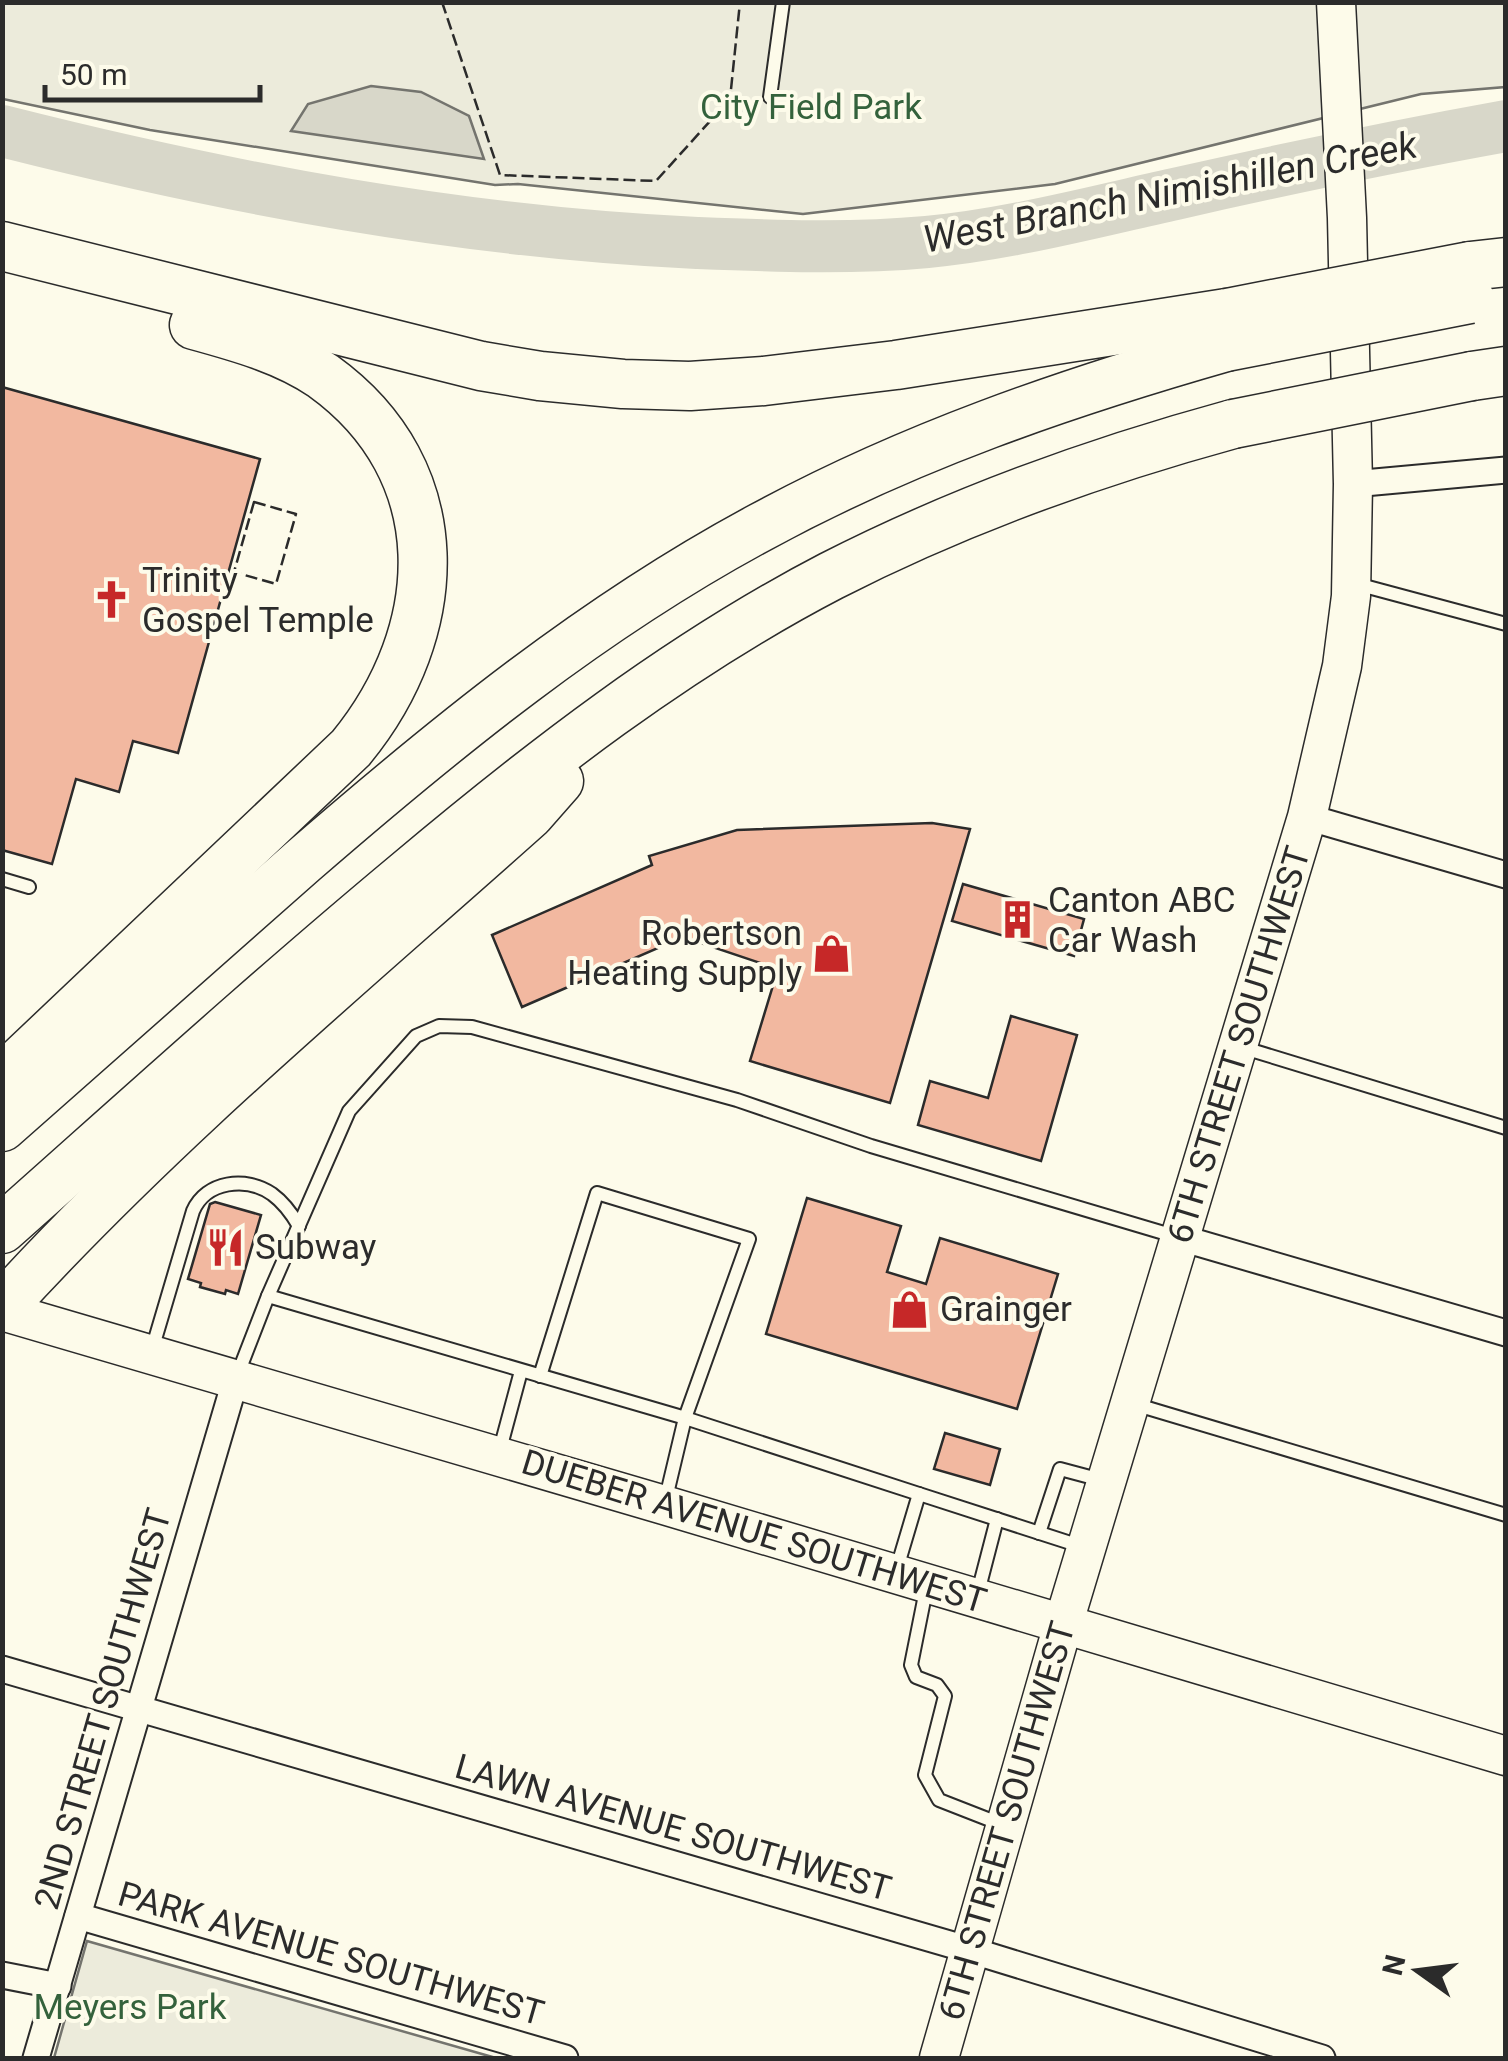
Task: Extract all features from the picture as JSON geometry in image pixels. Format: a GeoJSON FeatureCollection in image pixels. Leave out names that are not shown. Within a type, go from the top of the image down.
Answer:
{"type":"FeatureCollection","features":[{"type":"Feature","properties":{"kind":"highway"},"geometry":{"type":"LineString","coordinates":[[2,246],[480,366],[540,376],[690,386],[1226,330],[1488,280]]}},
{"type":"Feature","properties":{"kind":"highway"},"geometry":{"type":"LineString","coordinates":[[2,274],[238,337],[321,375],[370,419],[387,443],[408,484],[419,521],[424,563],[420,606],[410,647],[378,716],[316,784],[2,1079]]}},
{"type":"Feature","properties":{"kind":"highway"},"geometry":{"type":"LineString","coordinates":[[2,1128],[482,710],[680,575],[760,527],[892,463],[1226,330]]}},
{"type":"Feature","properties":{"kind":"highway"},"geometry":{"type":"LineString","coordinates":[[2,1228],[497,798],[636,697],[757,618],[829,577],[914,536],[1048,480],[1232,424],[1489,374]]}},
{"type":"Feature","properties":{"kind":"highway"},"geometry":{"type":"LineString","coordinates":[[2,1309],[68,1235],[240,1073],[530,814],[636,697]]}},
{"type":"Feature","properties":{"kind":"street","name":"6TH STREET SOUTHWEST"},"geometry":{"type":"LineString","coordinates":[[938,2058],[1062,1625],[1307,818],[1342,666],[1351,582],[1353,484],[1347,218],[1336,2]]}},
{"type":"Feature","properties":{"kind":"street"},"geometry":{"type":"LineString","coordinates":[[1353,484],[1506,470]]}},
{"type":"Feature","properties":{"kind":"street"},"geometry":{"type":"LineString","coordinates":[[1307,818],[1506,874]]}},
{"type":"Feature","properties":{"kind":"street"},"geometry":{"type":"LineString","coordinates":[[1181,1238],[1506,1333]]}},
{"type":"Feature","properties":{"kind":"street","name":"DUEBER AVENUE SOUTHWEST"},"geometry":{"type":"LineString","coordinates":[[2,1309],[1506,1756]]}},
{"type":"Feature","properties":{"kind":"street","name":"2ND STREET SOUTHWEST"},"geometry":{"type":"LineString","coordinates":[[36,2058],[236,1378]]}},
{"type":"Feature","properties":{"kind":"street","name":"LAWN AVENUE SOUTHWEST"},"geometry":{"type":"LineString","coordinates":[[2,1668],[970,1950],[1322,2058]]}},
{"type":"Feature","properties":{"kind":"street","name":"PARK AVENUE SOUTHWEST"},"geometry":{"type":"LineString","coordinates":[[78,1916],[566,2058]]}},
{"type":"Feature","properties":{"kind":"street"},"geometry":{"type":"LineString","coordinates":[[2,1975],[58,1986]]}},
{"type":"Feature","properties":{"kind":"lane"},"geometry":{"type":"LineString","coordinates":[[770,98],[783,2]]}},
{"type":"Feature","properties":{"kind":"lane"},"geometry":{"type":"LineString","coordinates":[[1351,582],[1506,624]]}},
{"type":"Feature","properties":{"kind":"lane"},"geometry":{"type":"LineString","coordinates":[[2,879],[29,887]]}},
{"type":"Feature","properties":{"kind":"lane"},"geometry":{"type":"LineString","coordinates":[[236,1378],[349,1110],[416,1036],[439,1026],[464,1025],[737,1100],[872,1146],[1181,1238]]}},
{"type":"Feature","properties":{"kind":"lane"},"geometry":{"type":"LineString","coordinates":[[1238,1046],[1506,1128]]}},
{"type":"Feature","properties":{"kind":"lane"},"geometry":{"type":"LineString","coordinates":[[151,1354],[193,1211],[204,1194],[228,1184],[253,1185],[277,1198],[299,1226]]}},
{"type":"Feature","properties":{"kind":"lane"},"geometry":{"type":"LineString","coordinates":[[540,1376],[596,1193],[749,1239],[686,1418],[664,1504]]}},
{"type":"Feature","properties":{"kind":"lane"},"geometry":{"type":"LineString","coordinates":[[268,1296],[686,1418],[1086,1548]]}},
{"type":"Feature","properties":{"kind":"lane"},"geometry":{"type":"LineString","coordinates":[[498,1456],[521,1371]]}},
{"type":"Feature","properties":{"kind":"lane"},"geometry":{"type":"LineString","coordinates":[[1132,1403],[1506,1515]]}},
{"type":"Feature","properties":{"kind":"lane"},"geometry":{"type":"LineString","coordinates":[[1039,1533],[1060,1469],[1107,1482]]}},
{"type":"Feature","properties":{"kind":"lane"},"geometry":{"type":"LineString","coordinates":[[919,1494],[911,1579],[911,1664],[916,1676],[937,1684],[945,1696],[924,1775],[939,1800],[1005,1826]]}},
{"type":"Feature","properties":{"kind":"lane"},"geometry":{"type":"LineString","coordinates":[[976,1599],[997,1519]]}},
{"type":"Feature","properties":{"kind":"green space","name":"City Field Park"},"geometry":{"type":"Polygon","coordinates":[[[3,3],[1505,3],[1505,87],[1421,94],[1055,184],[803,214],[518,184],[495,185],[150,130],[3,99],[3,3]]]}},
{"type":"Feature","properties":{"kind":"green space","name":"Meyers Park"},"geometry":{"type":"Polygon","coordinates":[[[87,1941],[496,2058],[54,2058],[87,1941]]]}},
{"type":"Feature","properties":{"kind":"shaded area"},"geometry":{"type":"Polygon","coordinates":[[[371,86],[421,92],[469,116],[484,159],[291,131],[308,104],[371,86]]]}},
{"type":"Feature","properties":{"kind":"building","name":"Trinity Gospel Temple"},"geometry":{"type":"Polygon","coordinates":[[[2,387],[260,459],[178,753],[133,741],[119,792],[76,779],[52,864],[2,850],[2,387]]]}},
{"type":"Feature","properties":{"kind":"building","name":"Robertson Heating Supply"},"geometry":{"type":"Polygon","coordinates":[[[932,823],[970,829],[890,1103],[750,1061],[778,969],[683,937],[522,1007],[492,935],[652,865],[649,856],[737,830],[932,823]]]}},
{"type":"Feature","properties":{"kind":"building","name":"Canton ABC Car Wash"},"geometry":{"type":"Polygon","coordinates":[[[963,884],[1084,919],[1074,956],[952,921],[963,884]]]}},
{"type":"Feature","properties":{"kind":"building"},"geometry":{"type":"Polygon","coordinates":[[[1011,1016],[1077,1035],[1041,1161],[918,1125],[930,1081],[988,1098],[1011,1016]]]}},
{"type":"Feature","properties":{"kind":"building","name":"Grainger"},"geometry":{"type":"Polygon","coordinates":[[[807,1198],[901,1226],[887,1272],[926,1284],[940,1238],[1058,1274],[1017,1409],[766,1334],[807,1198]]]}},
{"type":"Feature","properties":{"kind":"building","name":"Subway"},"geometry":{"type":"Polygon","coordinates":[[[215,1202],[261,1215],[238,1294],[200,1287],[201,1283],[188,1279],[210,1204],[215,1202]]]}},
{"type":"Feature","properties":{"kind":"building"},"geometry":{"type":"Polygon","coordinates":[[[945,1433],[1000,1449],[990,1485],[934,1469],[945,1433]]]}},
{"type":"Feature","properties":{"kind":"waterway","name":"West Branch Nimishillen Creek"},"geometry":{"type":"LineString","coordinates":[[2,131],[261,189],[434,218],[609,237],[841,246],[927,242],[1021,228],[1506,126]]}},
{"type":"Feature","properties":{"kind":"fence"},"geometry":{"type":"LineString","coordinates":[[442,2],[500,175],[656,181],[730,99],[740,2]]}},
{"type":"Feature","properties":{"kind":"fence"},"geometry":{"type":"LineString","coordinates":[[254,502],[296,514],[276,584],[234,572],[254,502]]}},
{"type":"Feature","properties":{"kind":"place","name":"Trinity Gospel Temple"},"geometry":{"type":"Point","coordinates":[112,600]}},
{"type":"Feature","properties":{"kind":"place","name":"Canton ABC Car Wash"},"geometry":{"type":"Point","coordinates":[1018,920]}},
{"type":"Feature","properties":{"kind":"place","name":"Robertson Heating Supply"},"geometry":{"type":"Point","coordinates":[832,953]}},
{"type":"Feature","properties":{"kind":"place","name":"Subway"},"geometry":{"type":"Point","coordinates":[225,1247]}},
{"type":"Feature","properties":{"kind":"place","name":"Grainger"},"geometry":{"type":"Point","coordinates":[910,1309]}}]}
